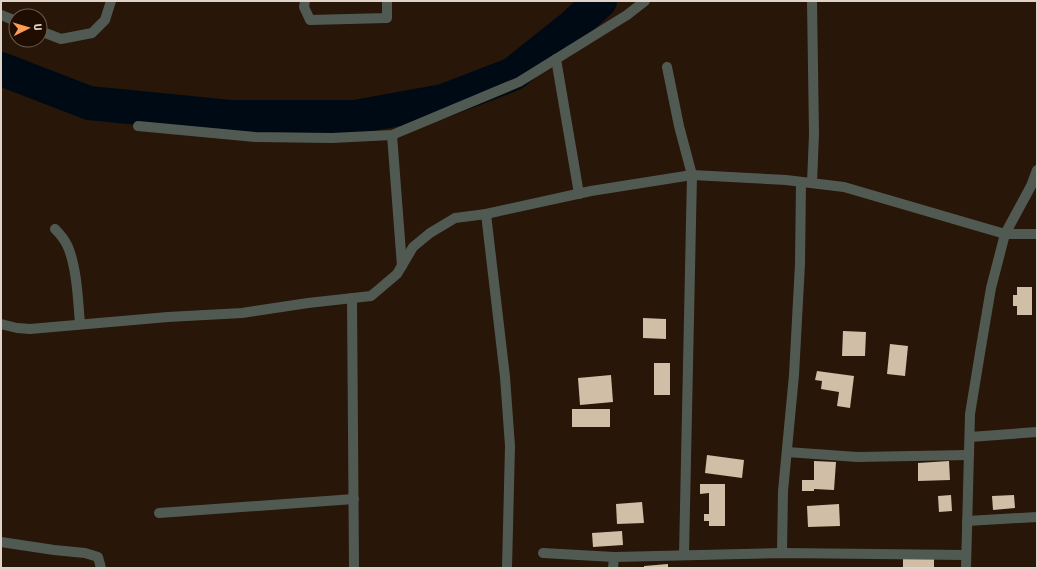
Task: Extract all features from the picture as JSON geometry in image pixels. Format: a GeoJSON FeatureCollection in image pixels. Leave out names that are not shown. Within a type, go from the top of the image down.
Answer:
{"type":"FeatureCollection","features":[{"type":"Feature","properties":{"kind":"street"},"geometry":{"type":"LineString","coordinates":[[48,34],[61,39],[92,33],[105,20],[111,1]]}},
{"type":"Feature","properties":{"kind":"street"},"geometry":{"type":"LineString","coordinates":[[305,1],[304,7],[310,20],[387,18],[386,1]]}},
{"type":"Feature","properties":{"kind":"street"},"geometry":{"type":"LineString","coordinates":[[138,126],[255,137],[332,138],[392,135],[519,82],[627,15],[645,1]]}},
{"type":"Feature","properties":{"kind":"street"},"geometry":{"type":"LineString","coordinates":[[812,1],[814,134],[812,183]]}},
{"type":"Feature","properties":{"kind":"street"},"geometry":{"type":"LineString","coordinates":[[556,59],[579,194]]}},
{"type":"Feature","properties":{"kind":"street"},"geometry":{"type":"LineString","coordinates":[[667,67],[679,126],[692,175],[684,555]]}},
{"type":"Feature","properties":{"kind":"street"},"geometry":{"type":"LineString","coordinates":[[392,135],[402,266]]}},
{"type":"Feature","properties":{"kind":"street"},"geometry":{"type":"LineString","coordinates":[[966,568],[970,414],[980,347],[991,288],[1005,234],[1031,186],[1037,170]]}},
{"type":"Feature","properties":{"kind":"street"},"geometry":{"type":"LineString","coordinates":[[1,324],[17,328],[242,313],[371,296],[397,274],[412,247],[430,233],[455,218],[486,214],[579,194],[692,175],[731,176],[844,187],[1005,234],[1037,234]]}},
{"type":"Feature","properties":{"kind":"street"},"geometry":{"type":"LineString","coordinates":[[782,553],[783,491],[794,376],[800,264],[801,182]]}},
{"type":"Feature","properties":{"kind":"street"},"geometry":{"type":"LineString","coordinates":[[486,214],[505,377],[510,446],[508,568]]}},
{"type":"Feature","properties":{"kind":"street"},"geometry":{"type":"LineString","coordinates":[[55,229],[63,238],[70,253],[80,324]]}},
{"type":"Feature","properties":{"kind":"street"},"geometry":{"type":"LineString","coordinates":[[352,298],[354,568]]}},
{"type":"Feature","properties":{"kind":"street"},"geometry":{"type":"LineString","coordinates":[[970,437],[1037,432]]}},
{"type":"Feature","properties":{"kind":"street"},"geometry":{"type":"LineString","coordinates":[[787,452],[857,457],[969,455]]}},
{"type":"Feature","properties":{"kind":"street"},"geometry":{"type":"LineString","coordinates":[[159,513],[354,499]]}},
{"type":"Feature","properties":{"kind":"street"},"geometry":{"type":"LineString","coordinates":[[967,521],[1037,517]]}},
{"type":"Feature","properties":{"kind":"street"},"geometry":{"type":"LineString","coordinates":[[1,542],[85,553],[98,557],[101,568]]}},
{"type":"Feature","properties":{"kind":"street"},"geometry":{"type":"LineString","coordinates":[[543,553],[614,556],[782,553],[966,555]]}},
{"type":"Feature","properties":{"kind":"street"},"geometry":{"type":"LineString","coordinates":[[613,568],[614,556]]}},
{"type":"Feature","properties":{"kind":"building"},"geometry":{"type":"Polygon","coordinates":[[[1017,287],[1032,287],[1032,315],[1017,315],[1017,306],[1013,306],[1013,295],[1017,295],[1017,287]]]}},
{"type":"Feature","properties":{"kind":"building"},"geometry":{"type":"Polygon","coordinates":[[[643,318],[666,319],[666,339],[643,338],[643,318]]]}},
{"type":"Feature","properties":{"kind":"building"},"geometry":{"type":"Polygon","coordinates":[[[843,331],[866,332],[865,356],[842,356],[843,331]]]}},
{"type":"Feature","properties":{"kind":"building"},"geometry":{"type":"Polygon","coordinates":[[[890,344],[908,346],[905,376],[887,374],[890,344]]]}},
{"type":"Feature","properties":{"kind":"building"},"geometry":{"type":"Polygon","coordinates":[[[654,363],[670,363],[670,395],[654,395],[654,363]]]}},
{"type":"Feature","properties":{"kind":"building"},"geometry":{"type":"Polygon","coordinates":[[[817,371],[854,376],[850,408],[837,406],[839,392],[821,389],[822,381],[815,380],[817,371]]]}},
{"type":"Feature","properties":{"kind":"building"},"geometry":{"type":"Polygon","coordinates":[[[611,375],[613,402],[580,405],[578,378],[611,375]]]}},
{"type":"Feature","properties":{"kind":"building"},"geometry":{"type":"Polygon","coordinates":[[[572,409],[610,409],[610,427],[572,427],[572,409]]]}},
{"type":"Feature","properties":{"kind":"building"},"geometry":{"type":"Polygon","coordinates":[[[707,455],[744,460],[742,478],[705,473],[707,455]]]}},
{"type":"Feature","properties":{"kind":"building"},"geometry":{"type":"Polygon","coordinates":[[[814,461],[836,462],[834,490],[814,489],[814,491],[802,491],[802,480],[814,480],[814,461]]]}},
{"type":"Feature","properties":{"kind":"building"},"geometry":{"type":"Polygon","coordinates":[[[949,461],[950,480],[918,481],[918,463],[949,461]]]}},
{"type":"Feature","properties":{"kind":"building"},"geometry":{"type":"Polygon","coordinates":[[[700,484],[725,484],[725,526],[709,526],[709,521],[704,521],[704,514],[709,514],[709,493],[700,494],[700,484]]]}},
{"type":"Feature","properties":{"kind":"building"},"geometry":{"type":"Polygon","coordinates":[[[951,495],[952,511],[939,512],[938,496],[951,495]]]}},
{"type":"Feature","properties":{"kind":"building"},"geometry":{"type":"Polygon","coordinates":[[[1014,495],[1015,508],[993,510],[992,496],[1014,495]]]}},
{"type":"Feature","properties":{"kind":"building"},"geometry":{"type":"Polygon","coordinates":[[[642,502],[644,523],[617,524],[616,504],[642,502]]]}},
{"type":"Feature","properties":{"kind":"building"},"geometry":{"type":"Polygon","coordinates":[[[839,504],[840,526],[808,527],[807,506],[839,504]]]}},
{"type":"Feature","properties":{"kind":"building"},"geometry":{"type":"Polygon","coordinates":[[[622,531],[623,545],[593,547],[592,533],[622,531]]]}},
{"type":"Feature","properties":{"kind":"building"},"geometry":{"type":"Polygon","coordinates":[[[934,558],[934,568],[903,568],[903,559],[934,558]]]}},
{"type":"Feature","properties":{"kind":"building"},"geometry":{"type":"Polygon","coordinates":[[[668,564],[668,568],[644,568],[644,566],[668,564]]]}},
{"type":"Feature","properties":{"kind":"waterway"},"geometry":{"type":"LineString","coordinates":[[1,69],[89,103],[230,117],[355,117],[443,101],[513,74],[572,27],[600,1]]}}]}
